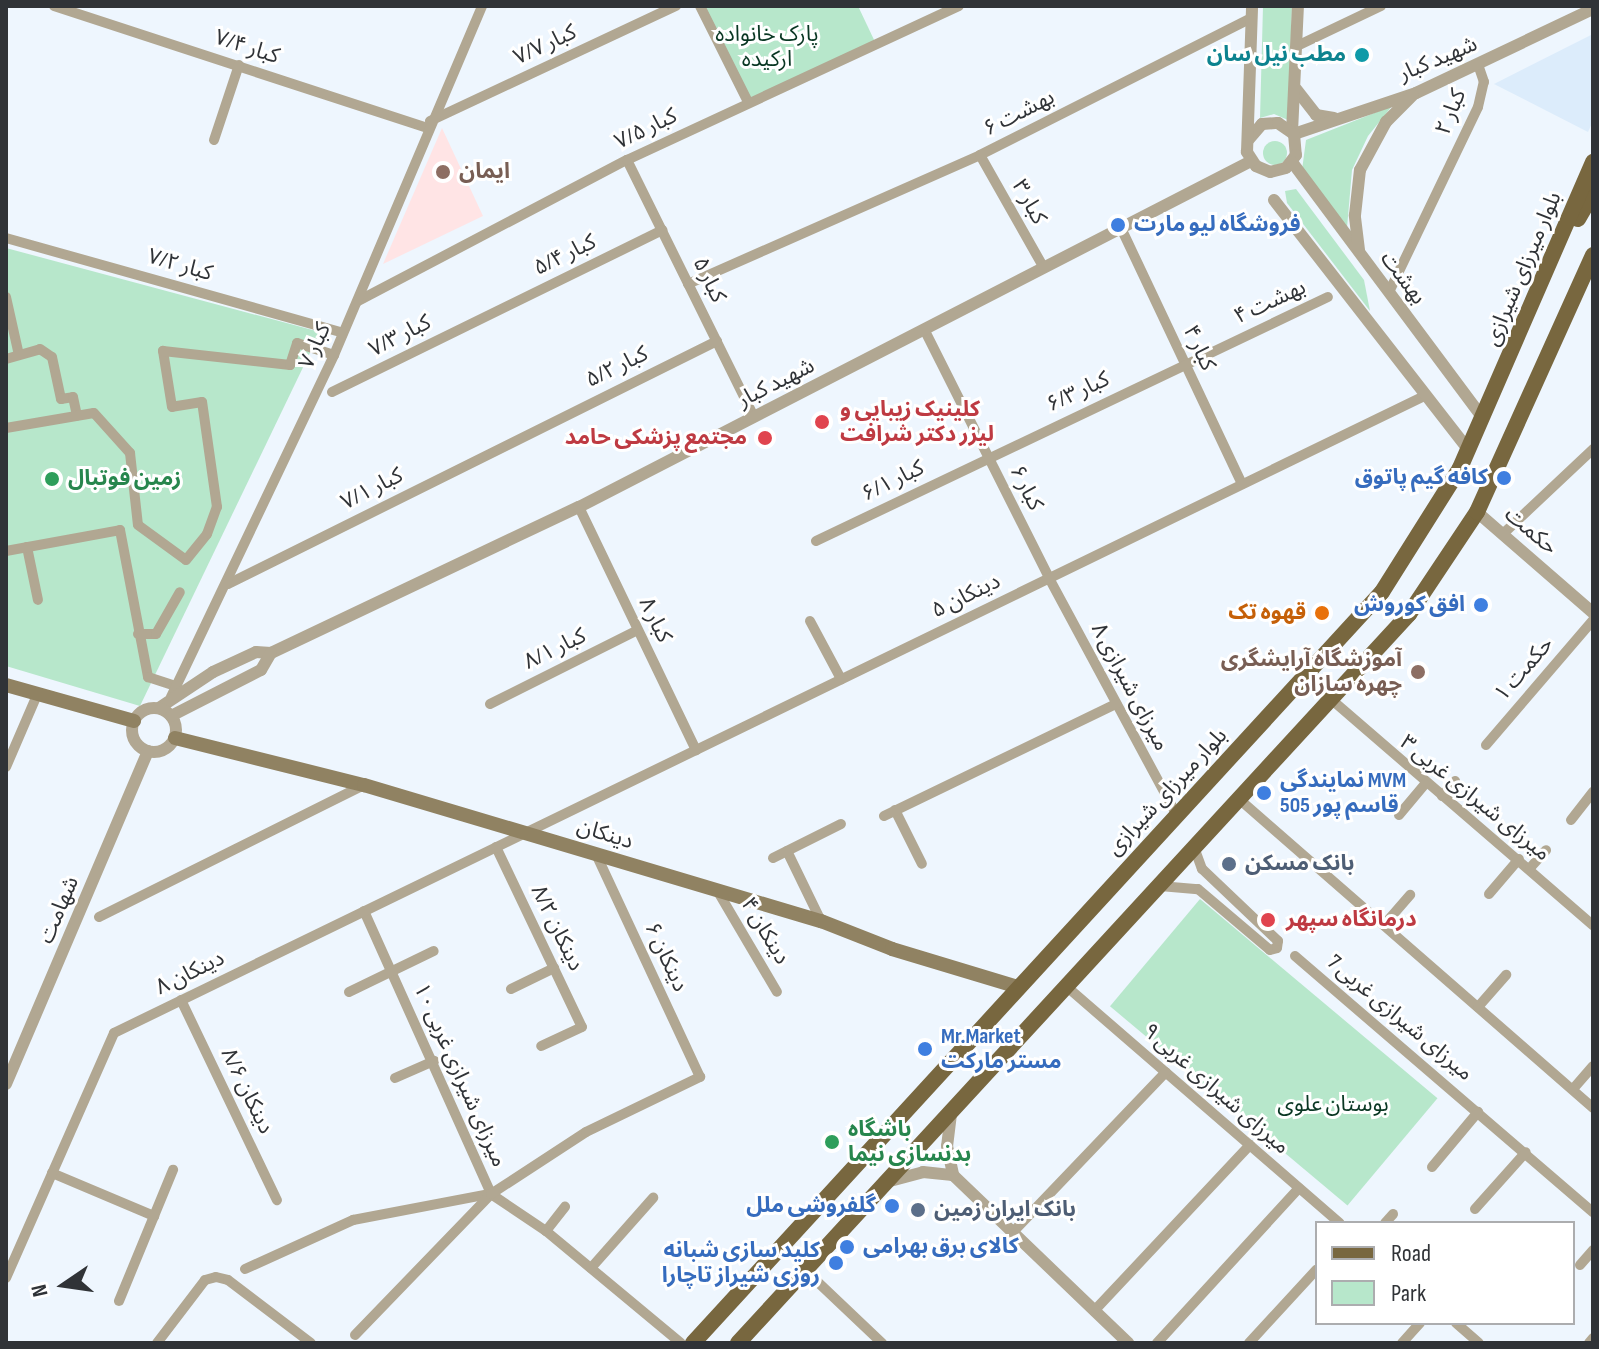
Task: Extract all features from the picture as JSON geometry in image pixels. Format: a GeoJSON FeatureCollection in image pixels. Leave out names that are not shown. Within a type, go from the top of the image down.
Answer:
{"type":"FeatureCollection","features":[{"type":"Feature","properties":{"kind":"main road","name":"بلوار میرزای شیرازی"},"geometry":{"type":"LineString","coordinates":[[693,1343],[1382,592],[1426,529],[1468,449],[1593,162]]}},
{"type":"Feature","properties":{"kind":"main road"},"geometry":{"type":"LineString","coordinates":[[1532,303],[1593,193]]}},
{"type":"Feature","properties":{"kind":"main road"},"geometry":{"type":"LineString","coordinates":[[738,1343],[1409,614],[1477,512],[1593,255]]}},
{"type":"Feature","properties":{"kind":"main road"},"geometry":{"type":"LineString","coordinates":[[6,685],[134,721]]}},
{"type":"Feature","properties":{"kind":"main road","name":"دینکان"},"geometry":{"type":"LineString","coordinates":[[175,738],[364,785],[821,921],[892,949],[1018,987]]}},
{"type":"Feature","properties":{"kind":"street","name":"۷/۴ کبار"},"geometry":{"type":"LineString","coordinates":[[54,6],[429,124]]}},
{"type":"Feature","properties":{"kind":"street","name":"۷ کبار"},"geometry":{"type":"LineString","coordinates":[[174,692],[228,584],[334,355],[429,124],[482,6]]}},
{"type":"Feature","properties":{"kind":"street","name":"۷/۷ کبار"},"geometry":{"type":"LineString","coordinates":[[429,124],[676,6]]}},
{"type":"Feature","properties":{"kind":"street"},"geometry":{"type":"LineString","coordinates":[[700,6],[748,102]]}},
{"type":"Feature","properties":{"kind":"street","name":"۷/۵ کبار"},"geometry":{"type":"LineString","coordinates":[[358,301],[627,160],[959,6]]}},
{"type":"Feature","properties":{"kind":"street"},"geometry":{"type":"LineString","coordinates":[[1252,12],[1251,161],[1270,172],[1292,162],[1298,6]]}},
{"type":"Feature","properties":{"kind":"street"},"geometry":{"type":"LineString","coordinates":[[1297,46],[1381,6]]}},
{"type":"Feature","properties":{"kind":"street","name":"شهید کبار"},"geometry":{"type":"LineString","coordinates":[[1293,133],[1416,93],[1593,9]]}},
{"type":"Feature","properties":{"kind":"street","name":"۶ بهشت"},"geometry":{"type":"LineString","coordinates":[[688,284],[802,237],[980,155],[1252,12]]}},
{"type":"Feature","properties":{"kind":"street"},"geometry":{"type":"LineString","coordinates":[[214,140],[239,65]]}},
{"type":"Feature","properties":{"kind":"street","name":"۲ کبار"},"geometry":{"type":"LineString","coordinates":[[1389,292],[1478,107],[1484,82],[1478,65]]}},
{"type":"Feature","properties":{"kind":"street"},"geometry":{"type":"LineString","coordinates":[[1296,89],[1316,115],[1337,119]]}},
{"type":"Feature","properties":{"kind":"street"},"geometry":{"type":"LineString","coordinates":[[1359,252],[1355,202],[1360,170],[1386,122],[1416,93]]}},
{"type":"Feature","properties":{"kind":"street"},"geometry":{"type":"LineString","coordinates":[[1249,139],[1270,122],[1293,133]]}},
{"type":"Feature","properties":{"kind":"street","name":"۳ کبار"},"geometry":{"type":"LineString","coordinates":[[980,155],[1044,268]]}},
{"type":"Feature","properties":{"kind":"street","name":"۵ کبار"},"geometry":{"type":"LineString","coordinates":[[627,160],[754,417]]}},
{"type":"Feature","properties":{"kind":"street","name":"شهید کبار"},"geometry":{"type":"LineString","coordinates":[[159,708],[174,692],[256,652],[271,653],[579,507],[1251,161]]}},
{"type":"Feature","properties":{"kind":"street","name":"بهشت"},"geometry":{"type":"LineString","coordinates":[[1292,162],[1482,417]]}},
{"type":"Feature","properties":{"kind":"street"},"geometry":{"type":"LineString","coordinates":[[1274,200],[1468,449]]}},
{"type":"Feature","properties":{"kind":"street","name":"۴ کبار"},"geometry":{"type":"LineString","coordinates":[[1121,228],[1242,484]]}},
{"type":"Feature","properties":{"kind":"street","name":"۵/۴ کبار"},"geometry":{"type":"LineString","coordinates":[[486,315],[662,230]]}},
{"type":"Feature","properties":{"kind":"street","name":"۷/۲ کبار"},"geometry":{"type":"LineString","coordinates":[[6,238],[343,333]]}},
{"type":"Feature","properties":{"kind":"street","name":"۴ بهشت"},"geometry":{"type":"LineString","coordinates":[[1185,364],[1328,297]]}},
{"type":"Feature","properties":{"kind":"street"},"geometry":{"type":"LineString","coordinates":[[7,304],[19,355]]}},
{"type":"Feature","properties":{"kind":"street","name":"۷/۳ کبار"},"geometry":{"type":"LineString","coordinates":[[332,392],[486,315]]}},
{"type":"Feature","properties":{"kind":"street","name":"۶ کبار"},"geometry":{"type":"LineString","coordinates":[[924,329],[1049,578]]}},
{"type":"Feature","properties":{"kind":"street","name":"۵/۲ کبار"},"geometry":{"type":"LineString","coordinates":[[534,430],[717,341]]}},
{"type":"Feature","properties":{"kind":"street"},"geometry":{"type":"LineString","coordinates":[[6,428],[94,413],[130,453],[138,525],[186,560],[207,534],[217,507],[202,402],[172,407],[163,351],[290,365],[297,343],[334,355]]}},
{"type":"Feature","properties":{"kind":"street"},"geometry":{"type":"LineString","coordinates":[[6,359],[40,349],[52,357],[61,399],[73,397],[77,416]]}},
{"type":"Feature","properties":{"kind":"street","name":"۶/۳ کبار"},"geometry":{"type":"LineString","coordinates":[[988,457],[1185,364]]}},
{"type":"Feature","properties":{"kind":"street","name":"۵ دینکان"},"geometry":{"type":"LineString","coordinates":[[525,833],[1424,396]]}},
{"type":"Feature","properties":{"kind":"street","name":"۷/۱ کبار"},"geometry":{"type":"LineString","coordinates":[[228,584],[534,430]]}},
{"type":"Feature","properties":{"kind":"street"},"geometry":{"type":"LineString","coordinates":[[1505,532],[1593,449]]}},
{"type":"Feature","properties":{"kind":"street","name":"۶/۱ کبار"},"geometry":{"type":"LineString","coordinates":[[816,541],[988,457]]}},
{"type":"Feature","properties":{"kind":"street","name":"۸ کبار"},"geometry":{"type":"LineString","coordinates":[[579,507],[696,750]]}},
{"type":"Feature","properties":{"kind":"street","name":"حکمت"},"geometry":{"type":"LineString","coordinates":[[1477,512],[1505,532],[1593,613]]}},
{"type":"Feature","properties":{"kind":"street"},"geometry":{"type":"LineString","coordinates":[[6,551],[120,530],[148,677],[174,692]]}},
{"type":"Feature","properties":{"kind":"street"},"geometry":{"type":"LineString","coordinates":[[27,547],[38,600]]}},
{"type":"Feature","properties":{"kind":"street","name":"۸ میرزای شیرازی"},"geometry":{"type":"LineString","coordinates":[[1049,578],[1176,814]]}},
{"type":"Feature","properties":{"kind":"street"},"geometry":{"type":"LineString","coordinates":[[138,634],[156,634],[180,592]]}},
{"type":"Feature","properties":{"kind":"street","name":"۱ حکمت"},"geometry":{"type":"LineString","coordinates":[[1486,745],[1593,620]]}},
{"type":"Feature","properties":{"kind":"street"},"geometry":{"type":"LineString","coordinates":[[810,621],[841,679]]}},
{"type":"Feature","properties":{"kind":"street","name":"۸/۱ کبار"},"geometry":{"type":"LineString","coordinates":[[490,704],[638,630]]}},
{"type":"Feature","properties":{"kind":"street","name":"شهید کبار"},"geometry":{"type":"LineString","coordinates":[[171,716],[261,670],[271,653]]}},
{"type":"Feature","properties":{"kind":"street"},"geometry":{"type":"LineString","coordinates":[[6,767],[37,695]]}},
{"type":"Feature","properties":{"kind":"street","name":"۳ میرزای شیرازی غربی"},"geometry":{"type":"LineString","coordinates":[[1332,700],[1425,784],[1530,868],[1593,925]]}},
{"type":"Feature","properties":{"kind":"street"},"geometry":{"type":"LineString","coordinates":[[884,816],[1116,704]]}},
{"type":"Feature","properties":{"kind":"street"},"geometry":{"type":"LineString","coordinates":[[159,708],[171,716],[175,738],[167,748],[148,751],[133,736],[134,721],[144,710],[159,708]]}},
{"type":"Feature","properties":{"kind":"street","name":"شهامت"},"geometry":{"type":"LineString","coordinates":[[6,1084],[148,751]]}},
{"type":"Feature","properties":{"kind":"street"},"geometry":{"type":"LineString","coordinates":[[1442,796],[1455,781]]}},
{"type":"Feature","properties":{"kind":"street"},"geometry":{"type":"LineString","coordinates":[[1399,815],[1425,784]]}},
{"type":"Feature","properties":{"kind":"street"},"geometry":{"type":"LineString","coordinates":[[99,917],[364,785]]}},
{"type":"Feature","properties":{"kind":"street"},"geometry":{"type":"LineString","coordinates":[[1571,820],[1593,792]]}},
{"type":"Feature","properties":{"kind":"street"},"geometry":{"type":"LineString","coordinates":[[1239,799],[1593,1108]]}},
{"type":"Feature","properties":{"kind":"street"},"geometry":{"type":"LineString","coordinates":[[895,810],[922,864]]}},
{"type":"Feature","properties":{"kind":"street"},"geometry":{"type":"LineString","coordinates":[[773,858],[841,824]]}},
{"type":"Feature","properties":{"kind":"street","name":"۸ دینکان"},"geometry":{"type":"LineString","coordinates":[[6,1278],[114,1033],[525,833]]}},
{"type":"Feature","properties":{"kind":"street","name":"دینکان ۸/۲"},"geometry":{"type":"LineString","coordinates":[[496,847],[582,1027],[541,1046]]}},
{"type":"Feature","properties":{"kind":"street"},"geometry":{"type":"LineString","coordinates":[[1160,886],[1198,889],[1270,950],[1277,948],[1278,941],[1202,869],[1194,847]]}},
{"type":"Feature","properties":{"kind":"street"},"geometry":{"type":"LineString","coordinates":[[1530,868],[1546,850]]}},
{"type":"Feature","properties":{"kind":"street"},"geometry":{"type":"LineString","coordinates":[[787,851],[821,921]]}},
{"type":"Feature","properties":{"kind":"street","name":"دینکان ۶"},"geometry":{"type":"LineString","coordinates":[[491,1194],[586,1132],[700,1077],[596,854]]}},
{"type":"Feature","properties":{"kind":"street"},"geometry":{"type":"LineString","coordinates":[[1489,894],[1519,859]]}},
{"type":"Feature","properties":{"kind":"street","name":"دینکان ۴"},"geometry":{"type":"LineString","coordinates":[[717,890],[777,992]]}},
{"type":"Feature","properties":{"kind":"street"},"geometry":{"type":"LineString","coordinates":[[1384,925],[1410,895]]}},
{"type":"Feature","properties":{"kind":"street","name":"۱۰ میرزای شیرازی غربی"},"geometry":{"type":"LineString","coordinates":[[364,911],[434,1061],[491,1194],[546,1231],[681,1343]]}},
{"type":"Feature","properties":{"kind":"street"},"geometry":{"type":"LineString","coordinates":[[349,992],[434,951]]}},
{"type":"Feature","properties":{"kind":"street","name":"میرزای شیرازی غربی 7"},"geometry":{"type":"LineString","coordinates":[[1295,956],[1593,1212]]}},
{"type":"Feature","properties":{"kind":"street"},"geometry":{"type":"LineString","coordinates":[[511,989],[554,968]]}},
{"type":"Feature","properties":{"kind":"street"},"geometry":{"type":"LineString","coordinates":[[1478,1007],[1506,975]]}},
{"type":"Feature","properties":{"kind":"street","name":"میرزای شیرازی غربی ۹"},"geometry":{"type":"LineString","coordinates":[[1066,986],[1338,1221]]}},
{"type":"Feature","properties":{"kind":"street","name":"۸/۶ دینکان"},"geometry":{"type":"LineString","coordinates":[[181,1000],[277,1200]]}},
{"type":"Feature","properties":{"kind":"street"},"geometry":{"type":"LineString","coordinates":[[395,1078],[434,1061]]}},
{"type":"Feature","properties":{"kind":"street"},"geometry":{"type":"LineString","coordinates":[[1573,1089],[1593,1066]]}},
{"type":"Feature","properties":{"kind":"street"},"geometry":{"type":"LineString","coordinates":[[1013,1232],[1166,1072]]}},
{"type":"Feature","properties":{"kind":"street"},"geometry":{"type":"LineString","coordinates":[[953,1108],[947,1146],[953,1175],[1128,1343]]}},
{"type":"Feature","properties":{"kind":"street"},"geometry":{"type":"LineString","coordinates":[[1432,1167],[1478,1112]]}},
{"type":"Feature","properties":{"kind":"street"},"geometry":{"type":"LineString","coordinates":[[1094,1311],[1250,1145]]}},
{"type":"Feature","properties":{"kind":"street"},"geometry":{"type":"LineString","coordinates":[[1475,1209],[1526,1152]]}},
{"type":"Feature","properties":{"kind":"street"},"geometry":{"type":"LineString","coordinates":[[119,1301],[173,1170]]}},
{"type":"Feature","properties":{"kind":"street"},"geometry":{"type":"LineString","coordinates":[[885,1182],[923,1172],[953,1175]]}},
{"type":"Feature","properties":{"kind":"street"},"geometry":{"type":"LineString","coordinates":[[52,1173],[154,1216]]}},
{"type":"Feature","properties":{"kind":"street"},"geometry":{"type":"LineString","coordinates":[[1157,1343],[1299,1188]]}},
{"type":"Feature","properties":{"kind":"street"},"geometry":{"type":"LineString","coordinates":[[245,1269],[353,1220],[491,1194]]}},
{"type":"Feature","properties":{"kind":"street"},"geometry":{"type":"LineString","coordinates":[[355,1335],[491,1194]]}},
{"type":"Feature","properties":{"kind":"street"},"geometry":{"type":"LineString","coordinates":[[591,1268],[653,1198]]}},
{"type":"Feature","properties":{"kind":"street"},"geometry":{"type":"LineString","coordinates":[[546,1231],[565,1207]]}},
{"type":"Feature","properties":{"kind":"street"},"geometry":{"type":"LineString","coordinates":[[1387,1221],[1393,1214]]}},
{"type":"Feature","properties":{"kind":"street"},"geometry":{"type":"LineString","coordinates":[[1580,1265],[1593,1250]]}},
{"type":"Feature","properties":{"kind":"street"},"geometry":{"type":"LineString","coordinates":[[804,1269],[882,1343]]}},
{"type":"Feature","properties":{"kind":"street"},"geometry":{"type":"LineString","coordinates":[[1249,1343],[1315,1271]]}},
{"type":"Feature","properties":{"kind":"street"},"geometry":{"type":"LineString","coordinates":[[157,1343],[205,1280],[228,1280],[311,1343]]}},
{"type":"Feature","properties":{"kind":"street"},"geometry":{"type":"LineString","coordinates":[[1402,1343],[1418,1325]]}},
{"type":"Feature","properties":{"kind":"street"},"geometry":{"type":"LineString","coordinates":[[1459,1325],[1479,1343]]}},
{"type":"Feature","properties":{"kind":"street"},"geometry":{"type":"LineString","coordinates":[[1589,1343],[1593,1338]]}},
{"type":"Feature","properties":{"kind":"shaded area"},"geometry":{"type":"Polygon","coordinates":[[[1593,34],[1593,121],[1588,132],[1494,84],[1593,34]]]}},
{"type":"Feature","properties":{"kind":"shaded area","name":"ایمان"},"geometry":{"type":"Polygon","coordinates":[[[442,128],[483,216],[383,264],[442,128]]]}},
{"type":"Feature","properties":{"kind":"green space","name":"پارک خانواده ارکیده"},"geometry":{"type":"Polygon","coordinates":[[[700,6],[858,6],[876,44],[748,102],[700,6]]]}},
{"type":"Feature","properties":{"kind":"green space"},"geometry":{"type":"Polygon","coordinates":[[[1263,6],[1292,6],[1288,120],[1274,114],[1260,118],[1263,6]]]}},
{"type":"Feature","properties":{"kind":"green space"},"geometry":{"type":"Polygon","coordinates":[[[1392,106],[1368,136],[1352,170],[1347,228],[1302,170],[1306,140],[1392,106]]]}},
{"type":"Feature","properties":{"kind":"green space"},"geometry":{"type":"Polygon","coordinates":[[[1275,141],[1283,145],[1287,153],[1283,161],[1275,165],[1267,161],[1263,153],[1267,145],[1275,141]]]}},
{"type":"Feature","properties":{"kind":"green space"},"geometry":{"type":"Polygon","coordinates":[[[1296,189],[1364,280],[1370,311],[1287,203],[1285,191],[1296,189]]]}},
{"type":"Feature","properties":{"kind":"green space"},"geometry":{"type":"Polygon","coordinates":[[[6,248],[320,332],[140,706],[6,666],[6,248]]]}},
{"type":"Feature","properties":{"kind":"green space","name":"بوستان علوی"},"geometry":{"type":"Polygon","coordinates":[[[1200,899],[1437,1098],[1347,1206],[1110,1006],[1200,899]]]}},
{"type":"Feature","properties":{"kind":"place","name":"مطب نیل سان"},"geometry":{"type":"Point","coordinates":[1362,55]}},
{"type":"Feature","properties":{"kind":"place","name":"ایمان"},"geometry":{"type":"Point","coordinates":[443,172]}},
{"type":"Feature","properties":{"kind":"place","name":"فروشگاه لیو مارت"},"geometry":{"type":"Point","coordinates":[1118,225]}},
{"type":"Feature","properties":{"kind":"place","name":"کلینیک زیبایی و لیزر دکتر شرافت"},"geometry":{"type":"Point","coordinates":[822,422]}},
{"type":"Feature","properties":{"kind":"place","name":"مجتمع پزشکی حامد"},"geometry":{"type":"Point","coordinates":[765,438]}},
{"type":"Feature","properties":{"kind":"place","name":"کافه گیم پاتوق"},"geometry":{"type":"Point","coordinates":[1504,478]}},
{"type":"Feature","properties":{"kind":"place","name":"زمین فوتبال"},"geometry":{"type":"Point","coordinates":[52,479]}},
{"type":"Feature","properties":{"kind":"place","name":"افق کوروش"},"geometry":{"type":"Point","coordinates":[1481,605]}},
{"type":"Feature","properties":{"kind":"place","name":"قهوه تک"},"geometry":{"type":"Point","coordinates":[1322,613]}},
{"type":"Feature","properties":{"kind":"place","name":"آموزشگاه آرایشگری چهره سازان"},"geometry":{"type":"Point","coordinates":[1418,672]}},
{"type":"Feature","properties":{"kind":"place","name":"نمایندگی MVM 505 قاسم پور"},"geometry":{"type":"Point","coordinates":[1264,793]}},
{"type":"Feature","properties":{"kind":"place","name":"بانک مسکن"},"geometry":{"type":"Point","coordinates":[1229,864]}},
{"type":"Feature","properties":{"kind":"place","name":"درمانگاه سپهر"},"geometry":{"type":"Point","coordinates":[1268,920]}},
{"type":"Feature","properties":{"kind":"place","name":"Mr.Market مستر مارکت"},"geometry":{"type":"Point","coordinates":[925,1049]}},
{"type":"Feature","properties":{"kind":"place","name":"باشگاه بدنسازی نیما"},"geometry":{"type":"Point","coordinates":[832,1142]}},
{"type":"Feature","properties":{"kind":"place","name":"گلفروشی ملل"},"geometry":{"type":"Point","coordinates":[892,1206]}},
{"type":"Feature","properties":{"kind":"place","name":"بانک ایران زمین"},"geometry":{"type":"Point","coordinates":[918,1210]}},
{"type":"Feature","properties":{"kind":"place","name":"کالای برق بهرامی"},"geometry":{"type":"Point","coordinates":[847,1247]}},
{"type":"Feature","properties":{"kind":"place","name":"کلید سازی شبانه روزی شیراز تاچارا"},"geometry":{"type":"Point","coordinates":[836,1263]}}]}
